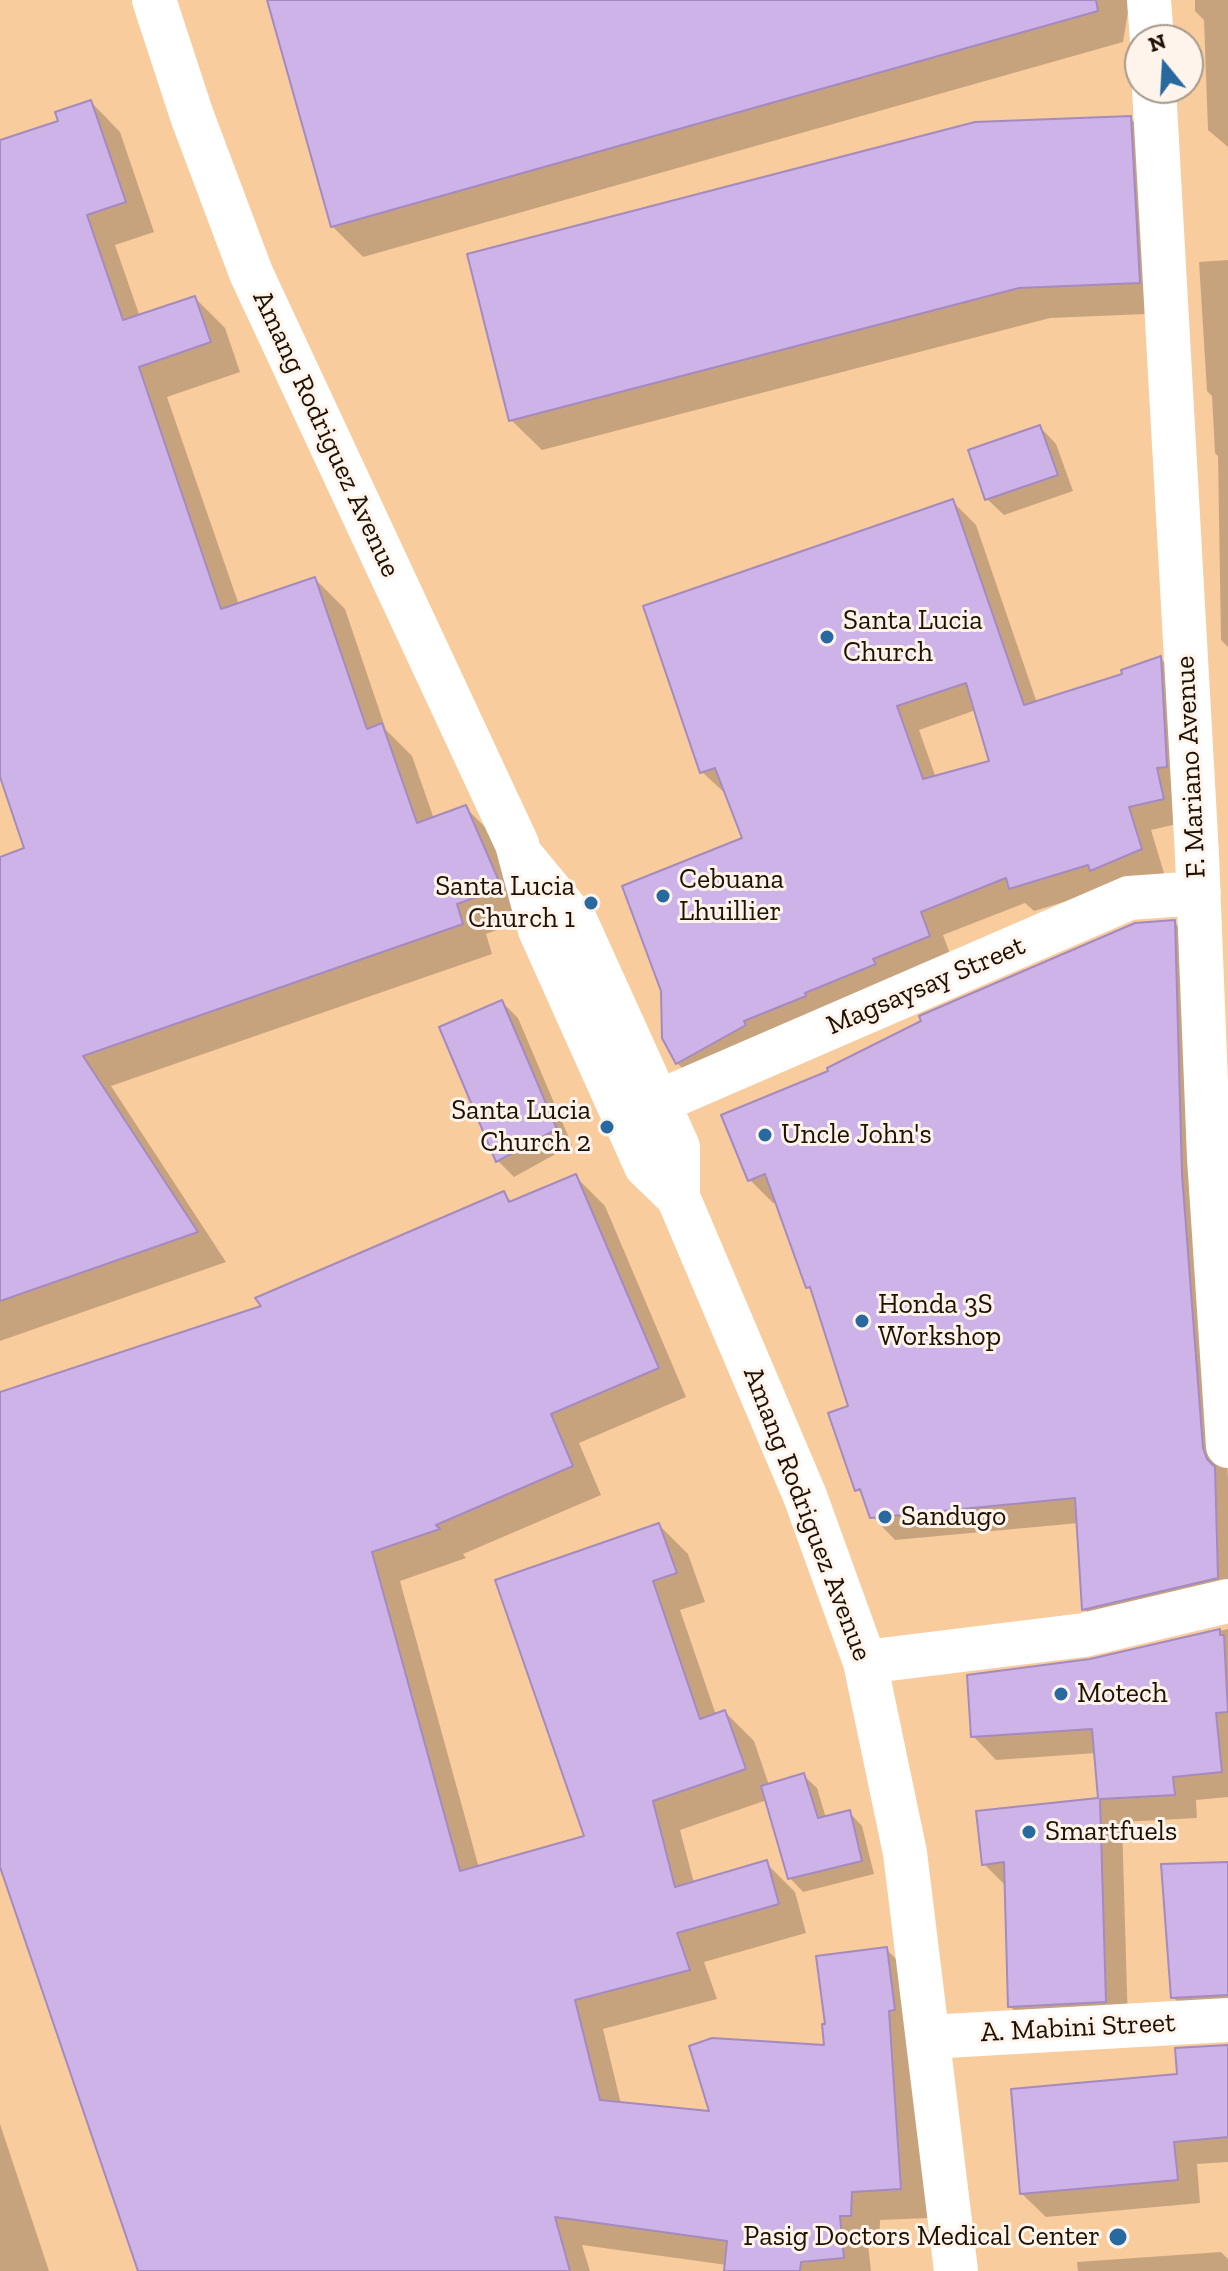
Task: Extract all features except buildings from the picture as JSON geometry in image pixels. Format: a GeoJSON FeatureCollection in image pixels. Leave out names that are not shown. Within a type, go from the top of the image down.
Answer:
{"type":"FeatureCollection","features":[{"type":"Feature","properties":{"kind":"main road","name":"Amang Rodriguez Avenue"},"geometry":{"type":"LineString","coordinates":[[154,0],[192,116],[251,273],[524,859],[540,930],[646,1166],[678,1197],[805,1496],[865,1662],[905,1853],[956,2271]]}},
{"type":"Feature","properties":{"kind":"main road"},"geometry":{"type":"LineString","coordinates":[[1149,0],[1151,24]]}},
{"type":"Feature","properties":{"kind":"main road","name":"F. Mariano Avenue"},"geometry":{"type":"LineString","coordinates":[[1155,104],[1209,916],[1209,1158],[1228,1446]]}},
{"type":"Feature","properties":{"kind":"main road","name":"Amang Rodriguez Avenue"},"geometry":{"type":"LineString","coordinates":[[524,859],[576,922],[678,1147],[678,1197]]}},
{"type":"Feature","properties":{"kind":"main road","name":"Magsaysay Street"},"geometry":{"type":"LineString","coordinates":[[658,1102],[1129,898],[1209,916]]}},
{"type":"Feature","properties":{"kind":"main road"},"geometry":{"type":"LineString","coordinates":[[865,1662],[1084,1635],[1228,1601]]}},
{"type":"Feature","properties":{"kind":"main road","name":"A. Mabini Street"},"geometry":{"type":"LineString","coordinates":[[928,2037],[1228,2020]]}},
{"type":"Feature","properties":{"kind":"place","name":"Santa Lucia Church"},"geometry":{"type":"Point","coordinates":[827,637]}},
{"type":"Feature","properties":{"kind":"place","name":"Cebuana Lhuillier"},"geometry":{"type":"Point","coordinates":[663,896]}},
{"type":"Feature","properties":{"kind":"place","name":"Santa Lucia Church 1"},"geometry":{"type":"Point","coordinates":[591,903]}},
{"type":"Feature","properties":{"kind":"place","name":"Santa Lucia Church 2"},"geometry":{"type":"Point","coordinates":[607,1127]}},
{"type":"Feature","properties":{"kind":"place","name":"Uncle John's"},"geometry":{"type":"Point","coordinates":[765,1135]}},
{"type":"Feature","properties":{"kind":"place","name":"Honda 3S Workshop"},"geometry":{"type":"Point","coordinates":[862,1321]}},
{"type":"Feature","properties":{"kind":"place","name":"Sandugo"},"geometry":{"type":"Point","coordinates":[885,1517]}},
{"type":"Feature","properties":{"kind":"place","name":"Motech"},"geometry":{"type":"Point","coordinates":[1061,1694]}},
{"type":"Feature","properties":{"kind":"place","name":"Smartfuels"},"geometry":{"type":"Point","coordinates":[1029,1832]}},
{"type":"Feature","properties":{"kind":"place","name":"Pasig Doctors Medical Center"},"geometry":{"type":"Point","coordinates":[1118,2237]}}]}
